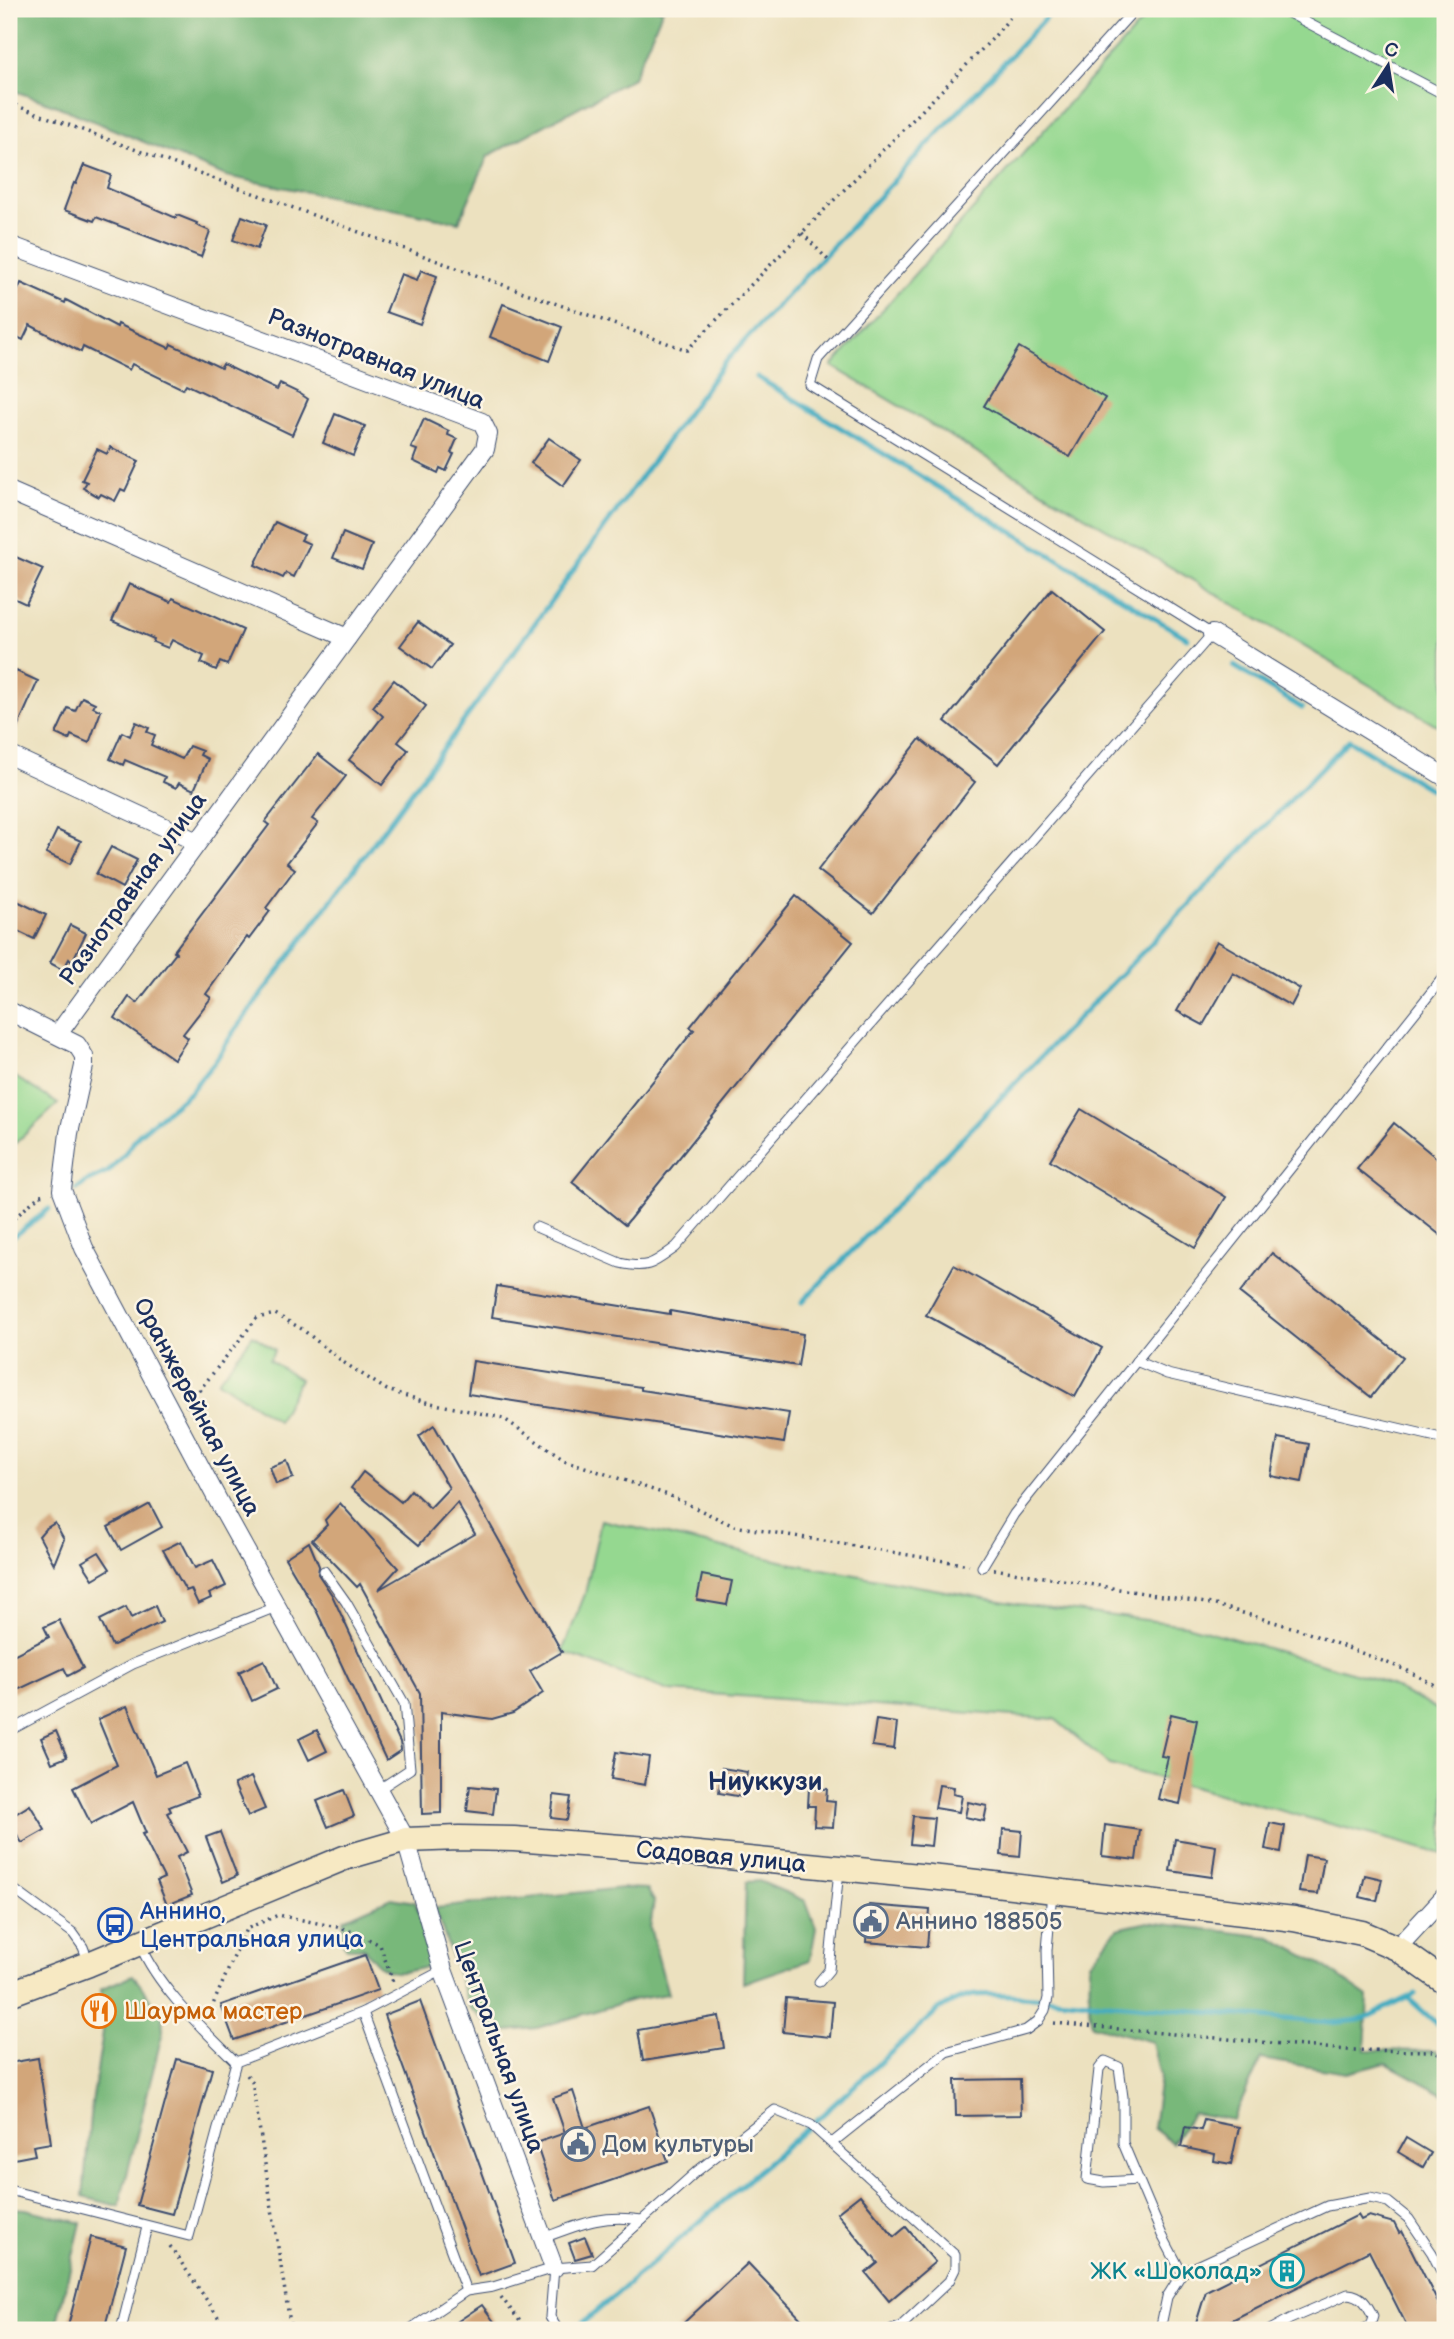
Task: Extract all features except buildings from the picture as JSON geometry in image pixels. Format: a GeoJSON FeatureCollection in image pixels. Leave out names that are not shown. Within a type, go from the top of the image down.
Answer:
{"type":"FeatureCollection","features":[{"type":"Feature","properties":{"kind":"main road","name":"Садовая улица"},"geometry":{"type":"LineString","coordinates":[[9,1994],[139,1944],[344,1858],[406,1840],[459,1838],[514,1839],[648,1849],[1052,1890],[1294,1919],[1362,1933],[1397,1948],[1445,1982]]}},
{"type":"Feature","properties":{"kind":"street","name":"Разнотравная улица"},"geometry":{"type":"LineString","coordinates":[[9,245],[482,422],[488,434],[485,450],[58,1034]]}},
{"type":"Feature","properties":{"kind":"street"},"geometry":{"type":"LineString","coordinates":[[9,491],[347,638]]}},
{"type":"Feature","properties":{"kind":"street"},"geometry":{"type":"LineString","coordinates":[[1212,634],[1445,777]]}},
{"type":"Feature","properties":{"kind":"street"},"geometry":{"type":"LineString","coordinates":[[9,755],[197,842]]}},
{"type":"Feature","properties":{"kind":"street","name":"Оранжерейная улица"},"geometry":{"type":"LineString","coordinates":[[9,1011],[77,1045],[84,1056],[69,1133],[62,1189],[84,1248],[276,1607],[406,1840]]}},
{"type":"Feature","properties":{"kind":"street","name":"Центральная улица"},"geometry":{"type":"LineString","coordinates":[[406,1840],[443,1970],[554,2268]]}},
{"type":"Feature","properties":{"kind":"street"},"geometry":{"type":"LineString","coordinates":[[1397,1948],[1445,1896]]}},
{"type":"Feature","properties":{"kind":"lane"},"geometry":{"type":"LineString","coordinates":[[536,1227],[635,1267],[649,1266],[676,1247],[1212,634],[810,385],[818,359],[1135,9]]}},
{"type":"Feature","properties":{"kind":"lane"},"geometry":{"type":"LineString","coordinates":[[1281,9],[1445,95]]}},
{"type":"Feature","properties":{"kind":"lane"},"geometry":{"type":"LineString","coordinates":[[982,1567],[1014,1514],[1445,975]]}},
{"type":"Feature","properties":{"kind":"lane"},"geometry":{"type":"LineString","coordinates":[[1136,1362],[1167,1374],[1445,1439]]}},
{"type":"Feature","properties":{"kind":"lane"},"geometry":{"type":"LineString","coordinates":[[324,1571],[346,1602],[404,1703],[410,1769],[377,1790]]}},
{"type":"Feature","properties":{"kind":"lane"},"geometry":{"type":"LineString","coordinates":[[9,1731],[133,1664],[276,1607]]}},
{"type":"Feature","properties":{"kind":"lane"},"geometry":{"type":"LineString","coordinates":[[820,1982],[829,1970],[839,1868]]}},
{"type":"Feature","properties":{"kind":"lane"},"geometry":{"type":"LineString","coordinates":[[9,1886],[73,1933],[83,1947],[89,1964]]}},
{"type":"Feature","properties":{"kind":"lane"},"geometry":{"type":"LineString","coordinates":[[832,2143],[946,2052],[1026,2030],[1038,2021],[1048,1998],[1047,1950],[1052,1890]]}},
{"type":"Feature","properties":{"kind":"lane"},"geometry":{"type":"LineString","coordinates":[[139,1944],[149,1966],[204,2030],[236,2062]]}},
{"type":"Feature","properties":{"kind":"lane"},"geometry":{"type":"LineString","coordinates":[[236,2062],[363,2012],[443,1970]]}},
{"type":"Feature","properties":{"kind":"lane"},"geometry":{"type":"LineString","coordinates":[[363,2012],[466,2291]]}},
{"type":"Feature","properties":{"kind":"lane"},"geometry":{"type":"LineString","coordinates":[[1139,2179],[1104,2182],[1087,2179],[1099,2069],[1105,2061],[1119,2067],[1123,2097],[1123,2143],[1139,2179],[1162,2235],[1182,2273]]}},
{"type":"Feature","properties":{"kind":"lane"},"geometry":{"type":"LineString","coordinates":[[9,2190],[189,2236],[236,2062]]}},
{"type":"Feature","properties":{"kind":"lane"},"geometry":{"type":"LineString","coordinates":[[409,2330],[466,2291],[493,2287],[554,2268],[592,2265],[696,2172],[775,2110],[811,2125],[956,2255],[955,2269],[949,2281],[900,2327],[892,2330]]}},
{"type":"Feature","properties":{"kind":"lane"},"geometry":{"type":"LineString","coordinates":[[1160,2330],[1167,2297],[1182,2273],[1327,2206],[1370,2198],[1388,2202],[1409,2219],[1432,2253],[1445,2279]]}},
{"type":"Feature","properties":{"kind":"lane"},"geometry":{"type":"LineString","coordinates":[[542,2238],[593,2220],[618,2217],[642,2220]]}},
{"type":"Feature","properties":{"kind":"lane"},"geometry":{"type":"LineString","coordinates":[[121,2330],[147,2227]]}},
{"type":"Feature","properties":{"kind":"lane"},"geometry":{"type":"LineString","coordinates":[[554,2268],[550,2317],[558,2330]]}},
{"type":"Feature","properties":{"kind":"lane"},"geometry":{"type":"LineString","coordinates":[[1270,2330],[1348,2294],[1355,2294],[1365,2301],[1373,2316],[1370,2326],[1361,2330]]}},
{"type":"Feature","properties":{"kind":"path"},"geometry":{"type":"LineString","coordinates":[[9,103],[687,351],[993,38],[1017,9]]}},
{"type":"Feature","properties":{"kind":"path"},"geometry":{"type":"LineString","coordinates":[[802,233],[830,262]]}},
{"type":"Feature","properties":{"kind":"path"},"geometry":{"type":"LineString","coordinates":[[9,1223],[40,1195],[62,1189]]}},
{"type":"Feature","properties":{"kind":"path"},"geometry":{"type":"LineString","coordinates":[[175,1420],[257,1318],[275,1314],[302,1329],[343,1362],[387,1390],[426,1402],[503,1418],[564,1460],[668,1495],[734,1526],[1212,1604],[1298,1629],[1406,1670],[1445,1690]]}},
{"type":"Feature","properties":{"kind":"path"},"geometry":{"type":"LineString","coordinates":[[204,2030],[246,1929],[278,1915],[337,1927],[380,1945],[397,1994]]}},
{"type":"Feature","properties":{"kind":"path"},"geometry":{"type":"LineString","coordinates":[[1038,2021],[1347,2050],[1436,2051],[1445,2059]]}},
{"type":"Feature","properties":{"kind":"path"},"geometry":{"type":"LineString","coordinates":[[245,2073],[252,2081],[291,2330]]}},
{"type":"Feature","properties":{"kind":"path"},"geometry":{"type":"LineString","coordinates":[[164,2236],[227,2330]]}},
{"type":"Feature","properties":{"kind":"path"},"geometry":{"type":"LineString","coordinates":[[496,2291],[527,2330]]}},
{"type":"Feature","properties":{"kind":"green space"},"geometry":{"type":"Polygon","coordinates":[[[9,9],[663,9],[633,78],[488,156],[459,222],[226,176],[9,89],[9,9]]]}},
{"type":"Feature","properties":{"kind":"green space"},"geometry":{"type":"Polygon","coordinates":[[[1153,9],[1445,9],[1445,730],[832,366],[1153,9]]]}},
{"type":"Feature","properties":{"kind":"green space"},"geometry":{"type":"Polygon","coordinates":[[[9,1073],[58,1104],[9,1149],[9,1073]]]}},
{"type":"Feature","properties":{"kind":"green space"},"geometry":{"type":"Polygon","coordinates":[[[253,1335],[275,1350],[269,1360],[300,1379],[278,1421],[218,1381],[253,1335]]]}},
{"type":"Feature","properties":{"kind":"green space"},"geometry":{"type":"Polygon","coordinates":[[[601,1520],[794,1564],[1018,1604],[1186,1625],[1379,1680],[1445,1713],[1443,1854],[1110,1765],[1055,1719],[669,1691],[562,1652],[585,1594],[601,1520]]]}},
{"type":"Feature","properties":{"kind":"green space"},"geometry":{"type":"Polygon","coordinates":[[[759,1881],[806,1901],[816,1928],[810,1960],[743,1983],[746,1882],[759,1881]]]}},
{"type":"Feature","properties":{"kind":"green space"},"geometry":{"type":"Polygon","coordinates":[[[622,1888],[647,1889],[654,1901],[650,1928],[668,1994],[632,2000],[537,2028],[498,2032],[469,2007],[435,1908],[622,1888]]]}},
{"type":"Feature","properties":{"kind":"green space"},"geometry":{"type":"Polygon","coordinates":[[[391,1898],[415,1902],[433,1955],[426,1967],[397,1972],[384,1969],[364,1948],[347,1948],[341,1940],[344,1919],[391,1898]]]}},
{"type":"Feature","properties":{"kind":"green space"},"geometry":{"type":"Polygon","coordinates":[[[1148,1922],[1270,1937],[1321,1964],[1368,1997],[1365,2050],[1436,2051],[1445,2059],[1445,2095],[1386,2063],[1346,2073],[1261,2059],[1233,2120],[1193,2113],[1172,2143],[1153,2128],[1160,2076],[1152,2042],[1092,2025],[1089,2009],[1090,1963],[1117,1929],[1148,1922]]]}},
{"type":"Feature","properties":{"kind":"green space"},"geometry":{"type":"Polygon","coordinates":[[[133,1975],[162,2015],[163,2031],[119,2206],[83,2197],[90,2116],[103,2032],[101,1989],[133,1975]]]}},
{"type":"Feature","properties":{"kind":"green space"},"geometry":{"type":"Polygon","coordinates":[[[9,2208],[26,2209],[81,2223],[55,2330],[9,2330],[9,2208]]]}},
{"type":"Feature","properties":{"kind":"waterway"},"geometry":{"type":"LineString","coordinates":[[77,1189],[108,1172],[139,1134],[189,1093],[216,1060],[233,1033],[724,363],[1054,9]]}},
{"type":"Feature","properties":{"kind":"waterway"},"geometry":{"type":"LineString","coordinates":[[757,377],[1187,638]]}},
{"type":"Feature","properties":{"kind":"waterway"},"geometry":{"type":"LineString","coordinates":[[1234,666],[1302,708]]}},
{"type":"Feature","properties":{"kind":"waterway"},"geometry":{"type":"LineString","coordinates":[[802,1302],[1349,740],[1445,798]]}},
{"type":"Feature","properties":{"kind":"waterway"},"geometry":{"type":"LineString","coordinates":[[9,1240],[49,1209]]}},
{"type":"Feature","properties":{"kind":"waterway"},"geometry":{"type":"LineString","coordinates":[[1441,1955],[1445,1940]]}},
{"type":"Feature","properties":{"kind":"waterway"},"geometry":{"type":"LineString","coordinates":[[575,2330],[811,2125],[937,2011],[956,2000],[980,1995],[1010,1995],[1330,2023],[1361,2020],[1415,1994]]}},
{"type":"Feature","properties":{"kind":"waterway"},"geometry":{"type":"LineString","coordinates":[[1408,1998],[1445,2031]]}},
{"type":"Feature","properties":{"kind":"place","name":"Аннино 188505"},"geometry":{"type":"Point","coordinates":[871,1921]}},
{"type":"Feature","properties":{"kind":"place","name":"Аннино, Центральная улица"},"geometry":{"type":"Point","coordinates":[115,1925]}},
{"type":"Feature","properties":{"kind":"place","name":"Шаурма мастер"},"geometry":{"type":"Point","coordinates":[99,2011]}},
{"type":"Feature","properties":{"kind":"place","name":"Дом культуры"},"geometry":{"type":"Point","coordinates":[578,2144]}},
{"type":"Feature","properties":{"kind":"place","name":"ЖК «Шоколад»"},"geometry":{"type":"Point","coordinates":[1287,2271]}},
{"type":"Feature","properties":{"kind":"district","name":"Ниуккузи"},"geometry":{"type":"Point","coordinates":[765,1782]}}]}
